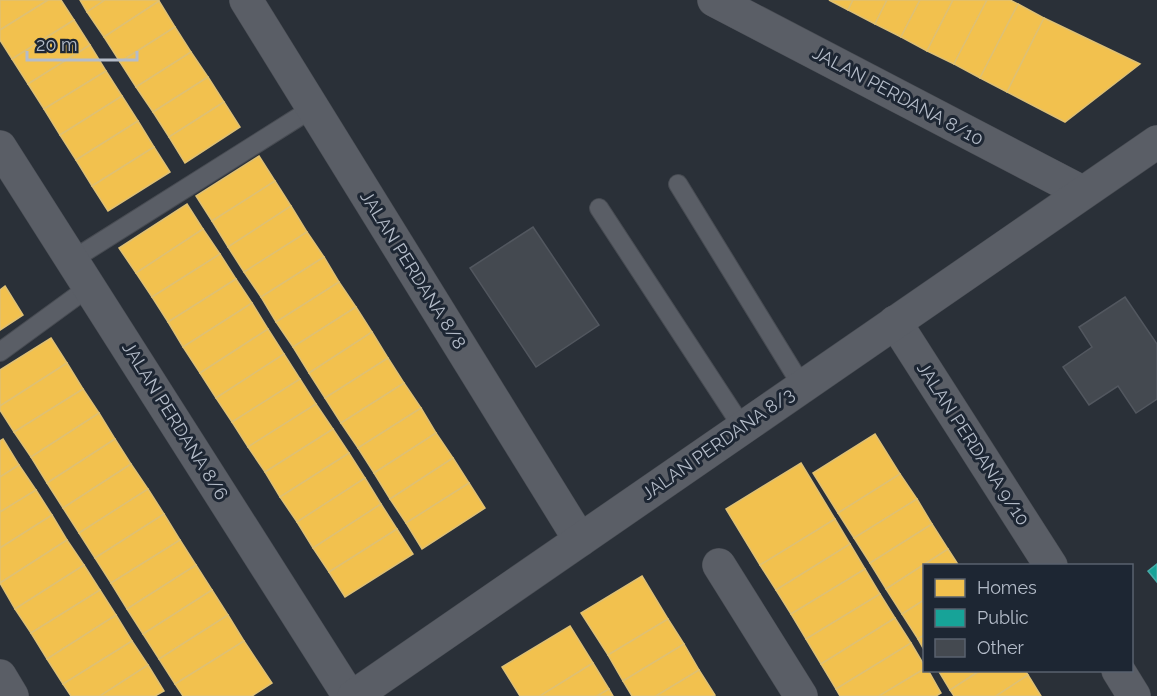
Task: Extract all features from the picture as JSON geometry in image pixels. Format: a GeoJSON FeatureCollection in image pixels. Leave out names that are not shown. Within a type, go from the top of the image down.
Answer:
{"type":"FeatureCollection","features":[{"type":"Feature","properties":{"kind":"street","name":"JALAN PERDANA 8/8"},"geometry":{"type":"LineString","coordinates":[[246,0],[580,540]]}},
{"type":"Feature","properties":{"kind":"street","name":"JALAN PERDANA 8/10"},"geometry":{"type":"LineString","coordinates":[[714,0],[1082,192]]}},
{"type":"Feature","properties":{"kind":"street"},"geometry":{"type":"LineString","coordinates":[[1082,192],[1157,142]]}},
{"type":"Feature","properties":{"kind":"street","name":"JALAN PERDANA 8/6"},"geometry":{"type":"LineString","coordinates":[[0,147],[350,696]]}},
{"type":"Feature","properties":{"kind":"street","name":"JALAN PERDANA 8/3"},"geometry":{"type":"LineString","coordinates":[[354,696],[1082,192]]}},
{"type":"Feature","properties":{"kind":"street","name":"JALAN PERDANA 9/10"},"geometry":{"type":"LineString","coordinates":[[895,322],[1050,564]]}},
{"type":"Feature","properties":{"kind":"street"},"geometry":{"type":"LineString","coordinates":[[719,565],[801,696]]}},
{"type":"Feature","properties":{"kind":"street"},"geometry":{"type":"LineString","coordinates":[[1119,672],[1134,696]]}},
{"type":"Feature","properties":{"kind":"street"},"geometry":{"type":"LineString","coordinates":[[0,676],[12,696]]}},
{"type":"Feature","properties":{"kind":"lane"},"geometry":{"type":"LineString","coordinates":[[0,352],[81,274],[313,108]]}},
{"type":"Feature","properties":{"kind":"lane"},"geometry":{"type":"LineString","coordinates":[[678,184],[802,387]]}},
{"type":"Feature","properties":{"kind":"lane"},"geometry":{"type":"LineString","coordinates":[[599,208],[742,428]]}},
{"type":"Feature","properties":{"kind":"building: Homes"},"geometry":{"type":"Polygon","coordinates":[[[0,0],[48,0],[0,30],[0,0]]]}},
{"type":"Feature","properties":{"kind":"building: Homes"},"geometry":{"type":"Polygon","coordinates":[[[48,0],[61,0],[74,20],[12,59],[0,40],[0,30],[48,0]]]}},
{"type":"Feature","properties":{"kind":"building: Homes"},"geometry":{"type":"Polygon","coordinates":[[[80,0],[105,0],[87,12],[80,0]]]}},
{"type":"Feature","properties":{"kind":"building: Homes"},"geometry":{"type":"Polygon","coordinates":[[[105,0],[159,1],[104,37],[87,12],[105,0]]]}},
{"type":"Feature","properties":{"kind":"building: Homes"},"geometry":{"type":"Polygon","coordinates":[[[829,0],[853,0],[848,10],[829,0]]]}},
{"type":"Feature","properties":{"kind":"building: Homes"},"geometry":{"type":"Polygon","coordinates":[[[853,0],[887,0],[875,24],[848,10],[853,0]]]}},
{"type":"Feature","properties":{"kind":"building: Homes"},"geometry":{"type":"Polygon","coordinates":[[[887,0],[920,0],[901,37],[875,24],[887,0]]]}},
{"type":"Feature","properties":{"kind":"building: Homes"},"geometry":{"type":"Polygon","coordinates":[[[920,0],[953,0],[927,51],[901,37],[920,0]]]}},
{"type":"Feature","properties":{"kind":"building: Homes"},"geometry":{"type":"Polygon","coordinates":[[[953,0],[987,0],[954,64],[927,51],[953,0]]]}},
{"type":"Feature","properties":{"kind":"building: Homes"},"geometry":{"type":"Polygon","coordinates":[[[987,0],[1010,0],[1018,4],[980,78],[954,64],[987,0]]]}},
{"type":"Feature","properties":{"kind":"building: Homes"},"geometry":{"type":"Polygon","coordinates":[[[159,1],[175,27],[120,62],[104,37],[159,1]]]}},
{"type":"Feature","properties":{"kind":"building: Homes"},"geometry":{"type":"Polygon","coordinates":[[[1018,4],[1044,18],[1007,92],[980,78],[1018,4]]]}},
{"type":"Feature","properties":{"kind":"building: Homes"},"geometry":{"type":"Polygon","coordinates":[[[1044,18],[1140,64],[1065,122],[1007,92],[1044,18]]]}},
{"type":"Feature","properties":{"kind":"building: Homes"},"geometry":{"type":"Polygon","coordinates":[[[74,20],[90,45],[28,84],[12,59],[74,20]]]}},
{"type":"Feature","properties":{"kind":"building: Homes"},"geometry":{"type":"Polygon","coordinates":[[[175,27],[191,52],[136,87],[120,62],[175,27]]]}},
{"type":"Feature","properties":{"kind":"building: Homes"},"geometry":{"type":"Polygon","coordinates":[[[90,45],[106,71],[44,109],[28,84],[90,45]]]}},
{"type":"Feature","properties":{"kind":"building: Homes"},"geometry":{"type":"Polygon","coordinates":[[[191,52],[208,77],[153,112],[136,87],[191,52]]]}},
{"type":"Feature","properties":{"kind":"building: Homes"},"geometry":{"type":"Polygon","coordinates":[[[106,71],[122,96],[60,135],[44,109],[106,71]]]}},
{"type":"Feature","properties":{"kind":"building: Homes"},"geometry":{"type":"Polygon","coordinates":[[[208,77],[224,102],[169,137],[153,112],[208,77]]]}},
{"type":"Feature","properties":{"kind":"building: Homes"},"geometry":{"type":"Polygon","coordinates":[[[122,96],[138,121],[76,160],[60,135],[122,96]]]}},
{"type":"Feature","properties":{"kind":"building: Homes"},"geometry":{"type":"Polygon","coordinates":[[[224,102],[240,127],[185,163],[169,137],[224,102]]]}},
{"type":"Feature","properties":{"kind":"building: Homes"},"geometry":{"type":"Polygon","coordinates":[[[138,121],[154,147],[92,186],[76,160],[138,121]]]}},
{"type":"Feature","properties":{"kind":"building: Homes"},"geometry":{"type":"Polygon","coordinates":[[[154,147],[170,172],[108,211],[92,186],[154,147]]]}},
{"type":"Feature","properties":{"kind":"building: Homes"},"geometry":{"type":"Polygon","coordinates":[[[259,156],[275,181],[212,221],[196,196],[259,156]]]}},
{"type":"Feature","properties":{"kind":"building: Homes"},"geometry":{"type":"Polygon","coordinates":[[[275,181],[291,206],[228,247],[212,221],[275,181]]]}},
{"type":"Feature","properties":{"kind":"building: Homes"},"geometry":{"type":"Polygon","coordinates":[[[187,204],[203,229],[136,273],[119,248],[187,204]]]}},
{"type":"Feature","properties":{"kind":"building: Homes"},"geometry":{"type":"Polygon","coordinates":[[[291,206],[307,232],[244,272],[228,247],[291,206]]]}},
{"type":"Feature","properties":{"kind":"building: Homes"},"geometry":{"type":"Polygon","coordinates":[[[203,229],[220,254],[152,297],[136,273],[203,229]]]}},
{"type":"Feature","properties":{"kind":"building: Homes"},"geometry":{"type":"Polygon","coordinates":[[[307,232],[324,257],[261,297],[244,272],[307,232]]]}},
{"type":"Feature","properties":{"kind":"building: Homes"},"geometry":{"type":"Polygon","coordinates":[[[220,254],[236,279],[168,322],[152,297],[220,254]]]}},
{"type":"Feature","properties":{"kind":"building: Homes"},"geometry":{"type":"Polygon","coordinates":[[[324,257],[339,282],[276,322],[261,297],[324,257]]]}},
{"type":"Feature","properties":{"kind":"building: Homes"},"geometry":{"type":"Polygon","coordinates":[[[236,279],[252,303],[183,347],[168,322],[236,279]]]}},
{"type":"Feature","properties":{"kind":"building: Homes"},"geometry":{"type":"Polygon","coordinates":[[[339,282],[356,307],[293,347],[276,322],[339,282]]]}},
{"type":"Feature","properties":{"kind":"building: Homes"},"geometry":{"type":"Polygon","coordinates":[[[5,286],[23,315],[0,330],[0,290],[5,286]]]}},
{"type":"Feature","properties":{"kind":"building: Homes"},"geometry":{"type":"Polygon","coordinates":[[[252,303],[268,329],[200,373],[183,347],[252,303]]]}},
{"type":"Feature","properties":{"kind":"building: Homes"},"geometry":{"type":"Polygon","coordinates":[[[356,307],[372,332],[309,373],[293,347],[356,307]]]}},
{"type":"Feature","properties":{"kind":"building: Homes"},"geometry":{"type":"Polygon","coordinates":[[[268,329],[284,354],[216,398],[200,373],[268,329]]]}},
{"type":"Feature","properties":{"kind":"building: Homes"},"geometry":{"type":"Polygon","coordinates":[[[372,332],[388,358],[325,398],[309,373],[372,332]]]}},
{"type":"Feature","properties":{"kind":"building: Homes"},"geometry":{"type":"Polygon","coordinates":[[[51,338],[67,363],[0,406],[0,370],[51,338]]]}},
{"type":"Feature","properties":{"kind":"building: Homes"},"geometry":{"type":"Polygon","coordinates":[[[284,354],[300,379],[232,422],[216,398],[284,354]]]}},
{"type":"Feature","properties":{"kind":"building: Homes"},"geometry":{"type":"Polygon","coordinates":[[[388,358],[404,383],[341,423],[325,398],[388,358]]]}},
{"type":"Feature","properties":{"kind":"building: Homes"},"geometry":{"type":"Polygon","coordinates":[[[67,363],[83,389],[14,432],[0,410],[0,406],[67,363]]]}},
{"type":"Feature","properties":{"kind":"building: Homes"},"geometry":{"type":"Polygon","coordinates":[[[300,379],[316,404],[248,447],[232,422],[300,379]]]}},
{"type":"Feature","properties":{"kind":"building: Homes"},"geometry":{"type":"Polygon","coordinates":[[[404,383],[421,408],[358,448],[341,423],[404,383]]]}},
{"type":"Feature","properties":{"kind":"building: Homes"},"geometry":{"type":"Polygon","coordinates":[[[83,389],[99,413],[31,457],[14,432],[83,389]]]}},
{"type":"Feature","properties":{"kind":"building: Homes"},"geometry":{"type":"Polygon","coordinates":[[[316,404],[333,429],[265,472],[248,447],[316,404]]]}},
{"type":"Feature","properties":{"kind":"building: Homes"},"geometry":{"type":"Polygon","coordinates":[[[421,408],[436,433],[374,473],[358,448],[421,408]]]}},
{"type":"Feature","properties":{"kind":"building: Homes"},"geometry":{"type":"Polygon","coordinates":[[[99,413],[115,439],[47,483],[31,457],[99,413]]]}},
{"type":"Feature","properties":{"kind":"building: Homes"},"geometry":{"type":"Polygon","coordinates":[[[333,429],[349,453],[280,497],[265,472],[333,429]]]}},
{"type":"Feature","properties":{"kind":"building: Homes"},"geometry":{"type":"Polygon","coordinates":[[[436,433],[453,458],[390,499],[374,473],[436,433]]]}},
{"type":"Feature","properties":{"kind":"building: Homes"},"geometry":{"type":"Polygon","coordinates":[[[875,434],[900,474],[838,513],[813,473],[875,434]]]}},
{"type":"Feature","properties":{"kind":"building: Homes"},"geometry":{"type":"Polygon","coordinates":[[[3,439],[19,465],[0,477],[0,441],[3,439]]]}},
{"type":"Feature","properties":{"kind":"building: Homes"},"geometry":{"type":"Polygon","coordinates":[[[115,439],[131,464],[63,508],[47,483],[115,439]]]}},
{"type":"Feature","properties":{"kind":"building: Homes"},"geometry":{"type":"Polygon","coordinates":[[[349,453],[365,478],[297,522],[280,497],[349,453]]]}},
{"type":"Feature","properties":{"kind":"building: Homes"},"geometry":{"type":"Polygon","coordinates":[[[453,458],[469,483],[406,523],[390,499],[453,458]]]}},
{"type":"Feature","properties":{"kind":"building: Homes"},"geometry":{"type":"Polygon","coordinates":[[[801,463],[835,519],[760,565],[726,509],[801,463]]]}},
{"type":"Feature","properties":{"kind":"building: Homes"},"geometry":{"type":"Polygon","coordinates":[[[131,464],[148,489],[79,533],[63,508],[131,464]]]}},
{"type":"Feature","properties":{"kind":"building: Homes"},"geometry":{"type":"Polygon","coordinates":[[[19,465],[36,490],[0,512],[0,477],[19,465]]]}},
{"type":"Feature","properties":{"kind":"building: Homes"},"geometry":{"type":"Polygon","coordinates":[[[900,474],[917,499],[854,538],[838,513],[900,474]]]}},
{"type":"Feature","properties":{"kind":"building: Homes"},"geometry":{"type":"Polygon","coordinates":[[[365,478],[381,504],[313,548],[297,522],[365,478]]]}},
{"type":"Feature","properties":{"kind":"building: Homes"},"geometry":{"type":"Polygon","coordinates":[[[469,483],[485,508],[422,549],[406,523],[469,483]]]}},
{"type":"Feature","properties":{"kind":"building: Homes"},"geometry":{"type":"Polygon","coordinates":[[[148,489],[164,514],[95,558],[79,533],[148,489]]]}},
{"type":"Feature","properties":{"kind":"building: Homes"},"geometry":{"type":"Polygon","coordinates":[[[36,490],[52,515],[0,548],[0,512],[36,490]]]}},
{"type":"Feature","properties":{"kind":"building: Homes"},"geometry":{"type":"Polygon","coordinates":[[[917,499],[932,524],[870,563],[854,538],[917,499]]]}},
{"type":"Feature","properties":{"kind":"building: Homes"},"geometry":{"type":"Polygon","coordinates":[[[381,504],[397,529],[329,572],[313,548],[381,504]]]}},
{"type":"Feature","properties":{"kind":"building: Homes"},"geometry":{"type":"Polygon","coordinates":[[[164,514],[180,540],[111,583],[95,558],[164,514]]]}},
{"type":"Feature","properties":{"kind":"building: Homes"},"geometry":{"type":"Polygon","coordinates":[[[52,515],[67,540],[0,583],[0,548],[52,515]]]}},
{"type":"Feature","properties":{"kind":"building: Homes"},"geometry":{"type":"Polygon","coordinates":[[[835,519],[850,544],[776,590],[760,565],[835,519]]]}},
{"type":"Feature","properties":{"kind":"building: Homes"},"geometry":{"type":"Polygon","coordinates":[[[932,524],[948,549],[886,589],[870,563],[932,524]]]}},
{"type":"Feature","properties":{"kind":"building: Homes"},"geometry":{"type":"Polygon","coordinates":[[[397,529],[413,554],[345,597],[329,572],[397,529]]]}},
{"type":"Feature","properties":{"kind":"building: Homes"},"geometry":{"type":"Polygon","coordinates":[[[67,540],[84,565],[15,609],[0,583],[67,540]]]}},
{"type":"Feature","properties":{"kind":"building: Homes"},"geometry":{"type":"Polygon","coordinates":[[[180,540],[196,565],[127,609],[111,583],[180,540]]]}},
{"type":"Feature","properties":{"kind":"building: Homes"},"geometry":{"type":"Polygon","coordinates":[[[850,544],[865,569],[791,614],[776,590],[850,544]]]}},
{"type":"Feature","properties":{"kind":"building: Homes"},"geometry":{"type":"Polygon","coordinates":[[[948,549],[958,564],[925,564],[948,549]]]}},
{"type":"Feature","properties":{"kind":"building: Homes"},"geometry":{"type":"Polygon","coordinates":[[[84,565],[100,590],[31,633],[15,609],[84,565]]]}},
{"type":"Feature","properties":{"kind":"building: Homes"},"geometry":{"type":"Polygon","coordinates":[[[196,565],[212,590],[143,634],[127,609],[196,565]]]}},
{"type":"Feature","properties":{"kind":"building: Homes"},"geometry":{"type":"Polygon","coordinates":[[[923,565],[923,601],[902,614],[886,589],[923,565]]]}},
{"type":"Feature","properties":{"kind":"building: Homes"},"geometry":{"type":"Polygon","coordinates":[[[865,569],[880,594],[806,639],[791,614],[865,569]]]}},
{"type":"Feature","properties":{"kind":"building: Homes"},"geometry":{"type":"Polygon","coordinates":[[[642,576],[668,619],[608,655],[581,613],[642,576]]]}},
{"type":"Feature","properties":{"kind":"building: Homes"},"geometry":{"type":"Polygon","coordinates":[[[100,590],[116,615],[47,659],[31,633],[100,590]]]}},
{"type":"Feature","properties":{"kind":"building: Homes"},"geometry":{"type":"Polygon","coordinates":[[[212,590],[228,615],[159,659],[143,634],[212,590]]]}},
{"type":"Feature","properties":{"kind":"building: Homes"},"geometry":{"type":"Polygon","coordinates":[[[880,594],[895,618],[821,664],[806,639],[880,594]]]}},
{"type":"Feature","properties":{"kind":"building: Homes"},"geometry":{"type":"Polygon","coordinates":[[[923,601],[923,636],[918,639],[902,614],[923,601]]]}},
{"type":"Feature","properties":{"kind":"building: Homes"},"geometry":{"type":"Polygon","coordinates":[[[116,615],[132,641],[63,684],[47,659],[116,615]]]}},
{"type":"Feature","properties":{"kind":"building: Homes"},"geometry":{"type":"Polygon","coordinates":[[[228,615],[244,641],[175,684],[159,659],[228,615]]]}},
{"type":"Feature","properties":{"kind":"building: Homes"},"geometry":{"type":"Polygon","coordinates":[[[895,618],[911,643],[836,689],[821,664],[895,618]]]}},
{"type":"Feature","properties":{"kind":"building: Homes"},"geometry":{"type":"Polygon","coordinates":[[[668,619],[684,644],[623,681],[608,655],[668,619]]]}},
{"type":"Feature","properties":{"kind":"building: Homes"},"geometry":{"type":"Polygon","coordinates":[[[570,626],[593,663],[540,696],[520,696],[502,667],[570,626]]]}},
{"type":"Feature","properties":{"kind":"building: Homes"},"geometry":{"type":"Polygon","coordinates":[[[923,636],[923,648],[918,639],[923,636]]]}},
{"type":"Feature","properties":{"kind":"building: Homes"},"geometry":{"type":"Polygon","coordinates":[[[132,641],[148,665],[100,696],[71,696],[63,684],[132,641]]]}},
{"type":"Feature","properties":{"kind":"building: Homes"},"geometry":{"type":"Polygon","coordinates":[[[244,641],[272,683],[252,696],[183,696],[175,684],[244,641]]]}},
{"type":"Feature","properties":{"kind":"building: Homes"},"geometry":{"type":"Polygon","coordinates":[[[911,643],[923,663],[923,670],[879,696],[840,696],[836,689],[911,643]]]}},
{"type":"Feature","properties":{"kind":"building: Homes"},"geometry":{"type":"Polygon","coordinates":[[[684,644],[699,670],[656,696],[632,696],[623,681],[684,644]]]}},
{"type":"Feature","properties":{"kind":"building: Homes"},"geometry":{"type":"Polygon","coordinates":[[[593,663],[609,689],[597,696],[540,696],[593,663]]]}},
{"type":"Feature","properties":{"kind":"building: Homes"},"geometry":{"type":"Polygon","coordinates":[[[148,665],[164,691],[155,696],[100,696],[148,665]]]}},
{"type":"Feature","properties":{"kind":"building: Homes"},"geometry":{"type":"Polygon","coordinates":[[[699,670],[715,695],[656,696],[699,670]]]}},
{"type":"Feature","properties":{"kind":"building: Homes"},"geometry":{"type":"Polygon","coordinates":[[[923,670],[923,672],[929,672],[941,693],[936,696],[879,696],[923,670]]]}},
{"type":"Feature","properties":{"kind":"building: Homes"},"geometry":{"type":"Polygon","coordinates":[[[939,672],[978,672],[950,690],[939,672]]]}},
{"type":"Feature","properties":{"kind":"building: Homes"},"geometry":{"type":"Polygon","coordinates":[[[978,672],[1026,672],[1028,675],[996,696],[954,696],[950,690],[978,672]]]}},
{"type":"Feature","properties":{"kind":"building: Homes"},"geometry":{"type":"Polygon","coordinates":[[[1028,675],[1041,696],[996,696],[1028,675]]]}},
{"type":"Feature","properties":{"kind":"building: Homes"},"geometry":{"type":"Polygon","coordinates":[[[609,689],[613,696],[597,696],[609,689]]]}},
{"type":"Feature","properties":{"kind":"building: Public"},"geometry":{"type":"Polygon","coordinates":[[[1157,564],[1157,582],[1148,571],[1157,564]]]}},
{"type":"Feature","properties":{"kind":"building: Other"},"geometry":{"type":"Polygon","coordinates":[[[533,227],[599,325],[536,367],[470,268],[533,227]]]}},
{"type":"Feature","properties":{"kind":"building: Other"},"geometry":{"type":"Polygon","coordinates":[[[1125,297],[1157,344],[1157,399],[1136,413],[1118,386],[1089,405],[1063,367],[1092,347],[1079,327],[1125,297]]]}}]}
